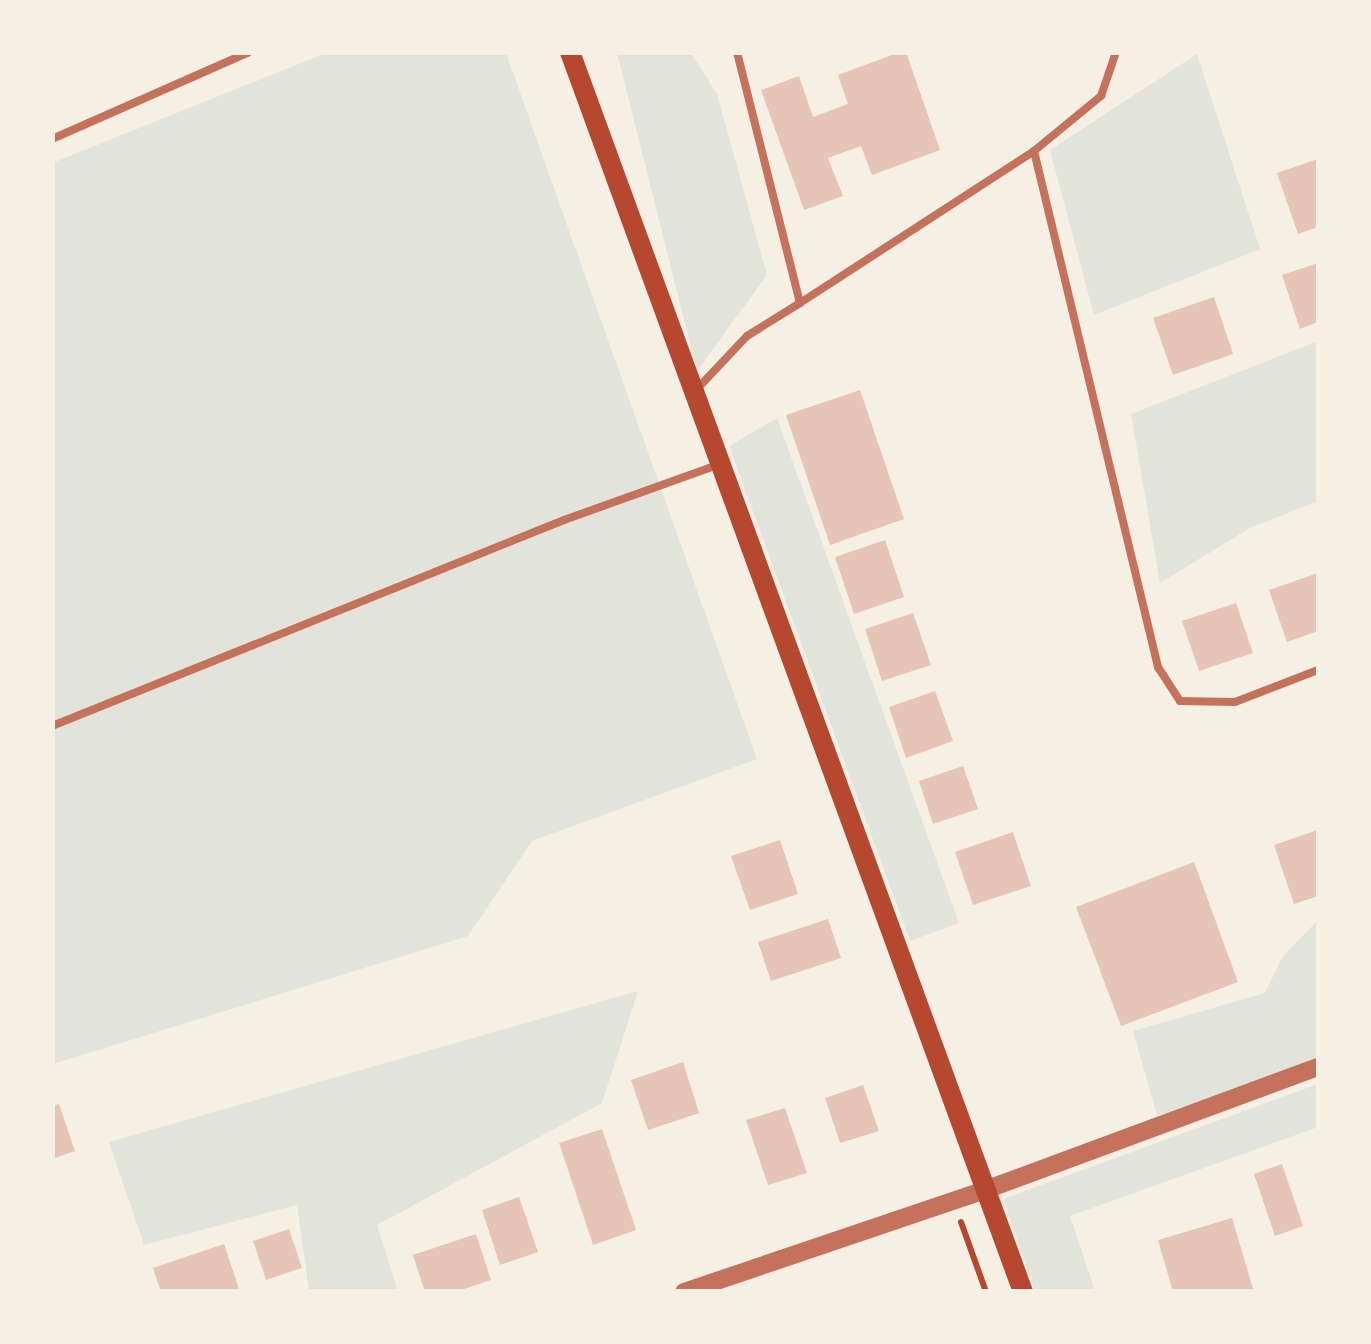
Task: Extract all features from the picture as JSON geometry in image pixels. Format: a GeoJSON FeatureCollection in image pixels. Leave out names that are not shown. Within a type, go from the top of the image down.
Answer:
{"type":"FeatureCollection","features":[{"type":"Feature","properties":{"kind":"main road"},"geometry":{"type":"LineString","coordinates":[[570,52],[1023,1292]]}},
{"type":"Feature","properties":{"kind":"street"},"geometry":{"type":"LineString","coordinates":[[684,1292],[985,1190],[1318,1066]]}},
{"type":"Feature","properties":{"kind":"lane"},"geometry":{"type":"LineString","coordinates":[[52,139],[249,52]]}},
{"type":"Feature","properties":{"kind":"lane"},"geometry":{"type":"LineString","coordinates":[[737,52],[800,302]]}},
{"type":"Feature","properties":{"kind":"lane"},"geometry":{"type":"LineString","coordinates":[[694,392],[747,336],[1034,151],[1101,96],[1116,52]]}},
{"type":"Feature","properties":{"kind":"lane"},"geometry":{"type":"LineString","coordinates":[[1034,151],[1158,667],[1180,701],[1236,702],[1318,670]]}},
{"type":"Feature","properties":{"kind":"lane"},"geometry":{"type":"LineString","coordinates":[[52,726],[564,520],[720,464]]}},
{"type":"Feature","properties":{"kind":"path"},"geometry":{"type":"LineString","coordinates":[[954,1200],[986,1292]]}},
{"type":"Feature","properties":{"kind":"shaded area"},"geometry":{"type":"Polygon","coordinates":[[[326,53],[506,53],[757,759],[532,841],[468,936],[53,1064],[52,163],[326,53]]]}},
{"type":"Feature","properties":{"kind":"shaded area"},"geometry":{"type":"Polygon","coordinates":[[[617,53],[691,53],[717,94],[767,275],[697,371],[617,53]]]}},
{"type":"Feature","properties":{"kind":"shaded area"},"geometry":{"type":"Polygon","coordinates":[[[1197,54],[1260,249],[1094,315],[1050,150],[1197,54]]]}},
{"type":"Feature","properties":{"kind":"shaded area"},"geometry":{"type":"Polygon","coordinates":[[[1318,341],[1318,501],[1250,528],[1160,583],[1131,414],[1318,341]]]}},
{"type":"Feature","properties":{"kind":"shaded area"},"geometry":{"type":"Polygon","coordinates":[[[777,418],[959,923],[910,941],[729,446],[777,418]]]}},
{"type":"Feature","properties":{"kind":"shaded area"},"geometry":{"type":"Polygon","coordinates":[[[1318,920],[1318,1064],[1216,1104],[1157,1115],[1133,1031],[1265,993],[1283,956],[1318,920]]]}},
{"type":"Feature","properties":{"kind":"shaded area"},"geometry":{"type":"Polygon","coordinates":[[[638,991],[602,1103],[377,1225],[398,1291],[309,1291],[297,1205],[144,1245],[109,1142],[638,991]]]}},
{"type":"Feature","properties":{"kind":"shaded area"},"geometry":{"type":"Polygon","coordinates":[[[1318,1084],[1318,1127],[1070,1216],[1095,1291],[1035,1291],[1003,1199],[1318,1084]]]}},
{"type":"Feature","properties":{"kind":"building"},"geometry":{"type":"Polygon","coordinates":[[[906,52],[940,150],[872,175],[861,146],[828,158],[843,196],[804,210],[761,90],[799,76],[813,117],[848,104],[838,75],[906,52]]]}},
{"type":"Feature","properties":{"kind":"building"},"geometry":{"type":"Polygon","coordinates":[[[1318,159],[1318,227],[1298,234],[1277,173],[1318,159]]]}},
{"type":"Feature","properties":{"kind":"building"},"geometry":{"type":"Polygon","coordinates":[[[1318,263],[1318,322],[1300,329],[1282,275],[1318,263]]]}},
{"type":"Feature","properties":{"kind":"building"},"geometry":{"type":"Polygon","coordinates":[[[1214,297],[1233,354],[1173,375],[1153,318],[1214,297]]]}},
{"type":"Feature","properties":{"kind":"building"},"geometry":{"type":"Polygon","coordinates":[[[860,390],[904,519],[830,545],[786,415],[860,390]]]}},
{"type":"Feature","properties":{"kind":"building"},"geometry":{"type":"Polygon","coordinates":[[[885,540],[904,597],[854,614],[835,557],[885,540]]]}},
{"type":"Feature","properties":{"kind":"building"},"geometry":{"type":"Polygon","coordinates":[[[1318,573],[1318,631],[1287,642],[1269,590],[1318,573]]]}},
{"type":"Feature","properties":{"kind":"building"},"geometry":{"type":"Polygon","coordinates":[[[1236,603],[1253,653],[1199,671],[1182,621],[1236,603]]]}},
{"type":"Feature","properties":{"kind":"building"},"geometry":{"type":"Polygon","coordinates":[[[913,613],[931,665],[882,681],[865,629],[913,613]]]}},
{"type":"Feature","properties":{"kind":"building"},"geometry":{"type":"Polygon","coordinates":[[[935,691],[953,741],[906,758],[889,707],[935,691]]]}},
{"type":"Feature","properties":{"kind":"building"},"geometry":{"type":"Polygon","coordinates":[[[963,766],[978,809],[933,824],[919,781],[963,766]]]}},
{"type":"Feature","properties":{"kind":"building"},"geometry":{"type":"Polygon","coordinates":[[[1318,830],[1318,896],[1294,904],[1274,845],[1318,830]]]}},
{"type":"Feature","properties":{"kind":"building"},"geometry":{"type":"Polygon","coordinates":[[[1013,832],[1031,886],[973,905],[955,852],[1013,832]]]}},
{"type":"Feature","properties":{"kind":"building"},"geometry":{"type":"Polygon","coordinates":[[[780,840],[798,894],[750,910],[731,856],[780,840]]]}},
{"type":"Feature","properties":{"kind":"building"},"geometry":{"type":"Polygon","coordinates":[[[1194,862],[1238,982],[1121,1026],[1076,907],[1194,862]]]}},
{"type":"Feature","properties":{"kind":"building"},"geometry":{"type":"Polygon","coordinates":[[[828,919],[841,958],[771,981],[758,942],[828,919]]]}},
{"type":"Feature","properties":{"kind":"building"},"geometry":{"type":"Polygon","coordinates":[[[683,1062],[699,1113],[648,1130],[631,1080],[683,1062]]]}},
{"type":"Feature","properties":{"kind":"building"},"geometry":{"type":"Polygon","coordinates":[[[863,1085],[879,1131],[840,1143],[825,1098],[863,1085]]]}},
{"type":"Feature","properties":{"kind":"building"},"geometry":{"type":"Polygon","coordinates":[[[59,1104],[75,1151],[52,1159],[52,1106],[59,1104]]]}},
{"type":"Feature","properties":{"kind":"building"},"geometry":{"type":"Polygon","coordinates":[[[785,1108],[807,1173],[768,1185],[746,1120],[785,1108]]]}},
{"type":"Feature","properties":{"kind":"building"},"geometry":{"type":"Polygon","coordinates":[[[602,1129],[636,1230],[593,1245],[559,1143],[602,1129]]]}},
{"type":"Feature","properties":{"kind":"building"},"geometry":{"type":"Polygon","coordinates":[[[1282,1164],[1303,1226],[1275,1236],[1254,1174],[1282,1164]]]}},
{"type":"Feature","properties":{"kind":"building"},"geometry":{"type":"Polygon","coordinates":[[[519,1197],[538,1252],[500,1265],[482,1210],[519,1197]]]}},
{"type":"Feature","properties":{"kind":"building"},"geometry":{"type":"Polygon","coordinates":[[[1232,1218],[1254,1292],[1173,1292],[1158,1240],[1232,1218]]]}},
{"type":"Feature","properties":{"kind":"building"},"geometry":{"type":"Polygon","coordinates":[[[289,1229],[302,1268],[266,1280],[253,1241],[289,1229]]]}},
{"type":"Feature","properties":{"kind":"building"},"geometry":{"type":"Polygon","coordinates":[[[476,1234],[491,1280],[455,1292],[425,1292],[413,1255],[476,1234]]]}},
{"type":"Feature","properties":{"kind":"building"},"geometry":{"type":"Polygon","coordinates":[[[224,1244],[240,1292],[161,1292],[153,1268],[224,1244]]]}}]}
